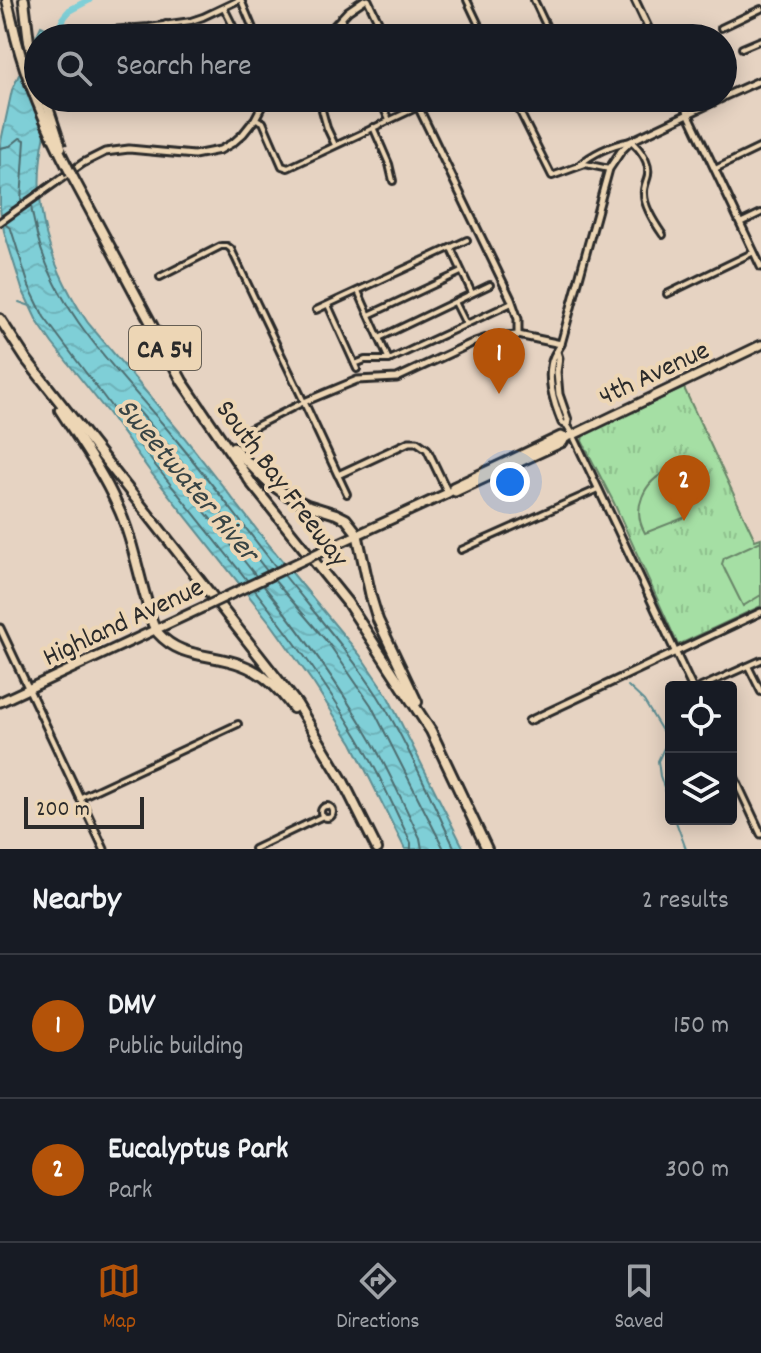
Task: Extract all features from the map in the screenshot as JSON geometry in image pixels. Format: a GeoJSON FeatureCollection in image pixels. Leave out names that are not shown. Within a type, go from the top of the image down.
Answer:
{"type":"FeatureCollection","features":[{"type":"Feature","properties":{"kind":"highway","name":"South Bay Freeway"},"geometry":{"type":"LineString","coordinates":[[7,0],[24,67]]}},
{"type":"Feature","properties":{"kind":"highway"},"geometry":{"type":"LineString","coordinates":[[24,2],[26,24]]}},
{"type":"Feature","properties":{"kind":"highway","name":"South Bay Freeway"},"geometry":{"type":"LineString","coordinates":[[40,112],[182,381],[252,484],[347,602],[431,731],[487,849]]}},
{"type":"Feature","properties":{"kind":"highway"},"geometry":{"type":"LineString","coordinates":[[50,112],[73,177]]}},
{"type":"Feature","properties":{"kind":"highway"},"geometry":{"type":"LineString","coordinates":[[0,319],[49,389],[297,704],[343,781],[377,849]]}},
{"type":"Feature","properties":{"kind":"highway"},"geometry":{"type":"LineString","coordinates":[[49,389],[118,505],[155,630],[179,651],[241,664],[269,680],[297,713],[343,781]]}},
{"type":"Feature","properties":{"kind":"highway"},"geometry":{"type":"LineString","coordinates":[[213,426],[265,480],[307,505],[346,519],[357,533],[378,620],[431,731]]}},
{"type":"Feature","properties":{"kind":"main road","name":"4th Avenue"},"geometry":{"type":"LineString","coordinates":[[437,497],[547,442],[569,436],[761,345]]}},
{"type":"Feature","properties":{"kind":"main road","name":"Highland Avenue"},"geometry":{"type":"LineString","coordinates":[[0,702],[437,497]]}},
{"type":"Feature","properties":{"kind":"street"},"geometry":{"type":"LineString","coordinates":[[166,24],[203,17],[240,0],[251,24]]}},
{"type":"Feature","properties":{"kind":"street"},"geometry":{"type":"LineString","coordinates":[[336,24],[348,11],[366,0],[379,24]]}},
{"type":"Feature","properties":{"kind":"street"},"geometry":{"type":"LineString","coordinates":[[467,0],[478,24]]}},
{"type":"Feature","properties":{"kind":"street"},"geometry":{"type":"LineString","coordinates":[[534,0],[545,24]]}},
{"type":"Feature","properties":{"kind":"street"},"geometry":{"type":"LineString","coordinates":[[635,0],[646,24]]}},
{"type":"Feature","properties":{"kind":"street"},"geometry":{"type":"LineString","coordinates":[[224,7],[232,24]]}},
{"type":"Feature","properties":{"kind":"street"},"geometry":{"type":"LineString","coordinates":[[729,24],[761,9]]}},
{"type":"Feature","properties":{"kind":"street"},"geometry":{"type":"LineString","coordinates":[[341,19],[343,24]]}},
{"type":"Feature","properties":{"kind":"street"},"geometry":{"type":"LineString","coordinates":[[742,48],[761,40]]}},
{"type":"Feature","properties":{"kind":"street"},"geometry":{"type":"LineString","coordinates":[[737,91],[761,80]]}},
{"type":"Feature","properties":{"kind":"street"},"geometry":{"type":"LineString","coordinates":[[0,222],[97,155],[114,149],[194,155],[220,150],[234,142],[259,112]]}},
{"type":"Feature","properties":{"kind":"street"},"geometry":{"type":"LineString","coordinates":[[323,112],[335,145]]}},
{"type":"Feature","properties":{"kind":"street"},"geometry":{"type":"LineString","coordinates":[[385,112],[389,120]]}},
{"type":"Feature","properties":{"kind":"street"},"geometry":{"type":"LineString","coordinates":[[255,119],[263,122],[282,166],[288,168],[407,112]]}},
{"type":"Feature","properties":{"kind":"street"},"geometry":{"type":"LineString","coordinates":[[420,112],[512,303],[518,319],[518,335]]}},
{"type":"Feature","properties":{"kind":"street"},"geometry":{"type":"LineString","coordinates":[[520,112],[552,176],[589,164],[609,169]]}},
{"type":"Feature","properties":{"kind":"street"},"geometry":{"type":"LineString","coordinates":[[578,166],[614,145],[631,141],[689,113],[761,267]]}},
{"type":"Feature","properties":{"kind":"street"},"geometry":{"type":"LineString","coordinates":[[373,127],[393,181]]}},
{"type":"Feature","properties":{"kind":"street"},"geometry":{"type":"LineString","coordinates":[[631,141],[609,169],[561,344],[553,357],[551,388],[562,423],[567,425],[569,436],[598,489],[689,681]]}},
{"type":"Feature","properties":{"kind":"street"},"geometry":{"type":"LineString","coordinates":[[631,141],[647,163],[646,204],[663,235]]}},
{"type":"Feature","properties":{"kind":"street"},"geometry":{"type":"LineString","coordinates":[[715,169],[761,147]]}},
{"type":"Feature","properties":{"kind":"street"},"geometry":{"type":"LineString","coordinates":[[740,223],[761,213]]}},
{"type":"Feature","properties":{"kind":"street"},"geometry":{"type":"LineString","coordinates":[[316,310],[467,240]]}},
{"type":"Feature","properties":{"kind":"street"},"geometry":{"type":"LineString","coordinates":[[160,277],[221,246],[229,247],[347,494]]}},
{"type":"Feature","properties":{"kind":"street"},"geometry":{"type":"LineString","coordinates":[[451,248],[472,294]]}},
{"type":"Feature","properties":{"kind":"street"},"geometry":{"type":"LineString","coordinates":[[667,294],[754,252]]}},
{"type":"Feature","properties":{"kind":"street"},"geometry":{"type":"LineString","coordinates":[[369,315],[461,272]]}},
{"type":"Feature","properties":{"kind":"street"},"geometry":{"type":"LineString","coordinates":[[379,338],[490,285]]}},
{"type":"Feature","properties":{"kind":"street"},"geometry":{"type":"LineString","coordinates":[[358,291],[389,360]]}},
{"type":"Feature","properties":{"kind":"street"},"geometry":{"type":"LineString","coordinates":[[455,302],[466,324]]}},
{"type":"Feature","properties":{"kind":"street"},"geometry":{"type":"LineString","coordinates":[[328,305],[356,366],[365,360],[389,360],[512,303]]}},
{"type":"Feature","properties":{"kind":"street"},"geometry":{"type":"LineString","coordinates":[[250,429],[357,380],[397,378],[490,337],[518,335],[561,344]]}},
{"type":"Feature","properties":{"kind":"street"},"geometry":{"type":"LineString","coordinates":[[338,475],[409,442],[417,442],[427,449],[450,492]]}},
{"type":"Feature","properties":{"kind":"street"},"geometry":{"type":"LineString","coordinates":[[461,550],[598,489]]}},
{"type":"Feature","properties":{"kind":"street"},"geometry":{"type":"LineString","coordinates":[[529,721],[761,612]]}},
{"type":"Feature","properties":{"kind":"street"},"geometry":{"type":"LineString","coordinates":[[1,633],[104,849]]}},
{"type":"Feature","properties":{"kind":"street"},"geometry":{"type":"LineString","coordinates":[[714,681],[761,660]]}},
{"type":"Feature","properties":{"kind":"street"},"geometry":{"type":"LineString","coordinates":[[748,666],[761,692]]}},
{"type":"Feature","properties":{"kind":"street"},"geometry":{"type":"LineString","coordinates":[[79,798],[238,724]]}},
{"type":"Feature","properties":{"kind":"street"},"geometry":{"type":"LineString","coordinates":[[737,783],[761,834]]}},
{"type":"Feature","properties":{"kind":"street"},"geometry":{"type":"LineString","coordinates":[[254,849],[323,816]]}},
{"type":"Feature","properties":{"kind":"green space"},"geometry":{"type":"Polygon","coordinates":[[[684,388],[755,540],[761,538],[761,606],[678,645],[614,503],[582,441],[583,435],[684,388]]]}},
{"type":"Feature","properties":{"kind":"green space"},"geometry":{"type":"Polygon","coordinates":[[[672,471],[689,513],[686,517],[645,533],[639,515],[642,497],[652,482],[672,471]]]}},
{"type":"Feature","properties":{"kind":"green space"},"geometry":{"type":"Polygon","coordinates":[[[761,541],[761,595],[743,606],[722,564],[724,558],[761,541]]]}},
{"type":"Feature","properties":{"kind":"water","name":"Sweetwater River"},"geometry":{"type":"Polygon","coordinates":[[[24,64],[24,112],[52,112],[41,160],[41,210],[53,256],[74,301],[88,323],[360,655],[387,695],[464,849],[405,849],[352,743],[314,684],[272,625],[149,470],[37,321],[22,289],[0,209],[0,146],[12,90],[24,64]]]}},
{"type":"Feature","properties":{"kind":"waterway","name":"Sweetwater River"},"geometry":{"type":"LineString","coordinates":[[61,24],[70,10],[89,0]]}},
{"type":"Feature","properties":{"kind":"waterway"},"geometry":{"type":"LineString","coordinates":[[19,302],[33,307]]}},
{"type":"Feature","properties":{"kind":"waterway"},"geometry":{"type":"LineString","coordinates":[[628,686],[644,701],[664,734],[665,746],[658,761],[665,790]]}},
{"type":"Feature","properties":{"kind":"waterway"},"geometry":{"type":"LineString","coordinates":[[677,825],[686,849]]}},
{"type":"Feature","properties":{"kind":"place","name":"DMV"},"geometry":{"type":"Point","coordinates":[499,394]}},
{"type":"Feature","properties":{"kind":"place","name":"Eucalyptus Park"},"geometry":{"type":"Point","coordinates":[684,521]}}]}
